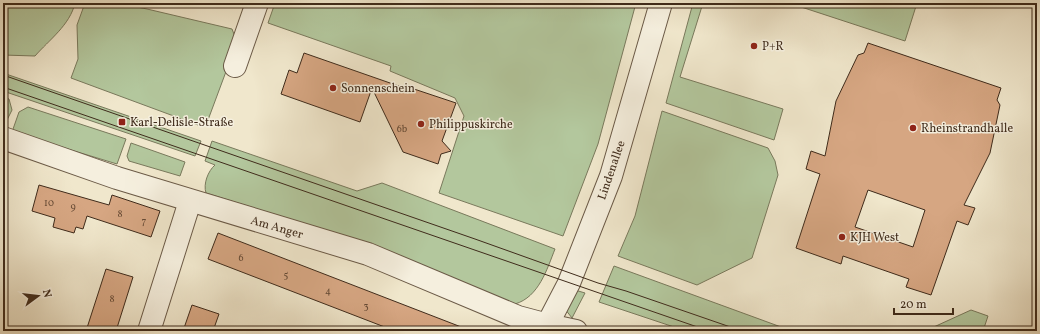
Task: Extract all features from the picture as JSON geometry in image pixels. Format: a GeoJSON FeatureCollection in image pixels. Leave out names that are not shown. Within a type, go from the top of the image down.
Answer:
{"type":"FeatureCollection","features":[{"type":"Feature","properties":{"kind":"street"},"geometry":{"type":"LineString","coordinates":[[235,66],[257,3]]}},
{"type":"Feature","properties":{"kind":"street","name":"Lindenallee"},"geometry":{"type":"LineString","coordinates":[[546,328],[569,283],[611,176],[661,3]]}},
{"type":"Feature","properties":{"kind":"street","name":"Am Anger"},"geometry":{"type":"LineString","coordinates":[[3,138],[116,178],[368,254],[546,328],[576,331]]}},
{"type":"Feature","properties":{"kind":"street"},"geometry":{"type":"LineString","coordinates":[[149,331],[190,201]]}},
{"type":"Feature","properties":{"kind":"green space"},"geometry":{"type":"Polygon","coordinates":[[[3,3],[75,3],[69,18],[64,25],[35,56],[3,55],[3,3]]]}},
{"type":"Feature","properties":{"kind":"green space"},"geometry":{"type":"Polygon","coordinates":[[[85,3],[117,3],[232,29],[237,42],[208,120],[205,124],[198,125],[71,78],[78,59],[77,25],[85,3]]]}},
{"type":"Feature","properties":{"kind":"green space"},"geometry":{"type":"Polygon","coordinates":[[[275,3],[636,3],[598,144],[563,236],[439,193],[464,116],[455,98],[390,71],[391,66],[268,23],[275,3]]]}},
{"type":"Feature","properties":{"kind":"green space"},"geometry":{"type":"Polygon","coordinates":[[[693,3],[703,3],[680,77],[783,109],[774,140],[666,103],[693,3]]]}},
{"type":"Feature","properties":{"kind":"green space"},"geometry":{"type":"Polygon","coordinates":[[[789,3],[917,3],[905,41],[789,3]]]}},
{"type":"Feature","properties":{"kind":"green space"},"geometry":{"type":"Polygon","coordinates":[[[3,73],[201,141],[195,156],[3,91],[3,73]]]}},
{"type":"Feature","properties":{"kind":"green space"},"geometry":{"type":"Polygon","coordinates":[[[3,97],[9,99],[12,110],[3,128],[3,97]]]}},
{"type":"Feature","properties":{"kind":"green space"},"geometry":{"type":"Polygon","coordinates":[[[28,107],[126,139],[117,164],[12,132],[19,112],[28,107]]]}},
{"type":"Feature","properties":{"kind":"green space"},"geometry":{"type":"Polygon","coordinates":[[[662,111],[768,148],[775,161],[778,175],[752,258],[697,285],[618,256],[635,216],[662,111]]]}},
{"type":"Feature","properties":{"kind":"green space"},"geometry":{"type":"Polygon","coordinates":[[[212,141],[357,191],[382,183],[555,249],[545,273],[536,289],[523,300],[515,304],[355,240],[206,193],[205,186],[207,178],[215,165],[205,161],[212,141]]]}},
{"type":"Feature","properties":{"kind":"green space"},"geometry":{"type":"Polygon","coordinates":[[[131,143],[185,162],[180,176],[129,161],[127,156],[131,143]]]}},
{"type":"Feature","properties":{"kind":"green space"},"geometry":{"type":"Polygon","coordinates":[[[614,266],[792,331],[686,331],[599,302],[614,266]]]}},
{"type":"Feature","properties":{"kind":"green space"},"geometry":{"type":"Polygon","coordinates":[[[575,290],[585,293],[572,318],[565,309],[575,290]]]}},
{"type":"Feature","properties":{"kind":"green space"},"geometry":{"type":"Polygon","coordinates":[[[971,310],[988,316],[983,331],[925,331],[971,310]]]}},
{"type":"Feature","properties":{"kind":"building","name":"Rheinstrandhalle"},"geometry":{"type":"Polygon","coordinates":[[[868,43],[1001,88],[997,100],[1000,105],[990,153],[964,205],[975,208],[968,225],[957,221],[931,295],[906,287],[909,279],[843,256],[841,264],[796,248],[820,174],[806,169],[811,151],[825,156],[836,101],[858,55],[864,53],[868,43]],[[868,190],[855,227],[913,247],[925,210],[868,190]]]}},
{"type":"Feature","properties":{"kind":"building"},"geometry":{"type":"Polygon","coordinates":[[[304,53],[413,91],[414,89],[456,103],[442,141],[451,151],[441,154],[438,164],[403,152],[372,88],[360,122],[281,94],[289,70],[297,73],[304,53]]]}},
{"type":"Feature","properties":{"kind":"building"},"geometry":{"type":"Polygon","coordinates":[[[39,185],[109,205],[112,195],[160,211],[151,237],[87,216],[83,229],[76,227],[74,233],[53,227],[55,218],[32,211],[39,185]]]}},
{"type":"Feature","properties":{"kind":"building"},"geometry":{"type":"Polygon","coordinates":[[[218,233],[469,331],[395,331],[208,259],[218,233]]]}},
{"type":"Feature","properties":{"kind":"building"},"geometry":{"type":"Polygon","coordinates":[[[106,269],[133,277],[116,331],[86,331],[106,269]]]}},
{"type":"Feature","properties":{"kind":"building"},"geometry":{"type":"Polygon","coordinates":[[[192,305],[219,314],[213,331],[183,331],[192,305]]]}},
{"type":"Feature","properties":{"kind":"tram line"},"geometry":{"type":"LineString","coordinates":[[3,75],[598,283],[626,291],[742,331]]}},
{"type":"Feature","properties":{"kind":"tram line"},"geometry":{"type":"LineString","coordinates":[[3,87],[709,331]]}},
{"type":"Feature","properties":{"kind":"place","name":"P+R"},"geometry":{"type":"Point","coordinates":[754,46]}},
{"type":"Feature","properties":{"kind":"place","name":"Sonnenschein"},"geometry":{"type":"Point","coordinates":[333,88]}},
{"type":"Feature","properties":{"kind":"place","name":"Karl-Delisle-Straße"},"geometry":{"type":"Point","coordinates":[122,122]}},
{"type":"Feature","properties":{"kind":"place","name":"Philippuskirche"},"geometry":{"type":"Point","coordinates":[421,124]}},
{"type":"Feature","properties":{"kind":"place","name":"Rheinstrandhalle"},"geometry":{"type":"Point","coordinates":[913,128]}},
{"type":"Feature","properties":{"kind":"place","name":"KJH West"},"geometry":{"type":"Point","coordinates":[842,237]}}]}
